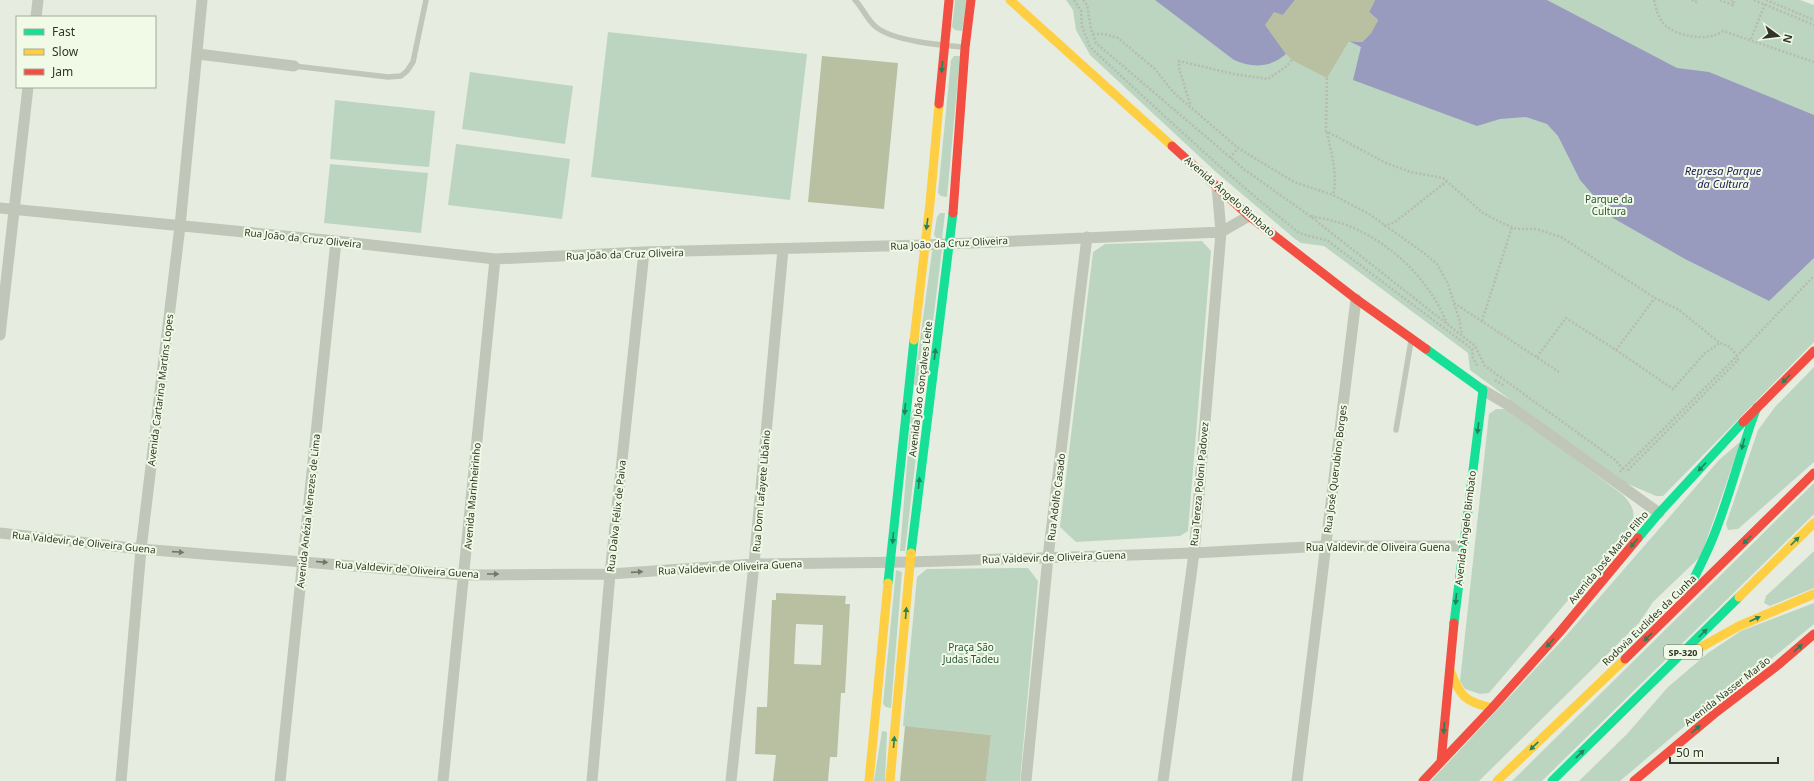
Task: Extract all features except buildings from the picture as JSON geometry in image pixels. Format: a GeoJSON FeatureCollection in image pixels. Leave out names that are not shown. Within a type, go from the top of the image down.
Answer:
{"type":"FeatureCollection","features":[{"type":"Feature","properties":{"kind":"main road","name":"Avenida João Gonçalves Leite"},"geometry":{"type":"LineString","coordinates":[[890,781],[886,723],[891,562],[918,396],[949,244],[942,204],[944,46],[948,0]]}},
{"type":"Feature","properties":{"kind":"main road","name":"Avenida Ângelo Bimbato"},"geometry":{"type":"LineString","coordinates":[[1010,0],[1249,216],[1356,299],[1483,390],[1462,546],[1449,666],[1441,762]]}},
{"type":"Feature","properties":{"kind":"main road","name":"Avenida João Gonçalves Leite"},"geometry":{"type":"LineString","coordinates":[[869,781],[886,723],[910,562],[924,245],[942,204],[973,1]]}},
{"type":"Feature","properties":{"kind":"main road","name":"Avenida José Marão Filho"},"geometry":{"type":"LineString","coordinates":[[1423,781],[1492,708],[1559,633],[1659,513],[1757,408],[1814,351]]}},
{"type":"Feature","properties":{"kind":"main road"},"geometry":{"type":"LineString","coordinates":[[1676,610],[1695,577],[1712,540],[1735,475],[1745,437],[1757,408]]}},
{"type":"Feature","properties":{"kind":"main road","name":"Rodovia Euclides da Cunha"},"geometry":{"type":"LineString","coordinates":[[1498,781],[1676,610],[1814,473]]}},
{"type":"Feature","properties":{"kind":"main road","name":"SP-320"},"geometry":{"type":"LineString","coordinates":[[1552,781],[1814,523]]}},
{"type":"Feature","properties":{"kind":"main road"},"geometry":{"type":"LineString","coordinates":[[1671,664],[1740,626],[1814,594]]}},
{"type":"Feature","properties":{"kind":"main road","name":"Avenida Nasser Marão"},"geometry":{"type":"LineString","coordinates":[[1634,781],[1714,714],[1778,666],[1814,634]]}},
{"type":"Feature","properties":{"kind":"main road","name":"Avenida Ângelo Bimbato"},"geometry":{"type":"LineString","coordinates":[[1449,666],[1457,691],[1463,697],[1469,702],[1492,708]]}},
{"type":"Feature","properties":{"kind":"street"},"geometry":{"type":"LineString","coordinates":[[36,16],[38,0]]}},
{"type":"Feature","properties":{"kind":"street","name":"Avenida Cartarina Martins Lopes"},"geometry":{"type":"LineString","coordinates":[[121,781],[141,549],[180,226],[198,54],[202,0]]}},
{"type":"Feature","properties":{"kind":"street"},"geometry":{"type":"LineString","coordinates":[[198,54],[294,66]]}},
{"type":"Feature","properties":{"kind":"street"},"geometry":{"type":"LineString","coordinates":[[0,335],[28,88]]}},
{"type":"Feature","properties":{"kind":"street","name":"Rua Tereza Poloni Padovez"},"geometry":{"type":"LineString","coordinates":[[1163,781],[1194,552],[1221,232],[1217,186]]}},
{"type":"Feature","properties":{"kind":"street","name":"Rua João da Cruz Oliveira"},"geometry":{"type":"LineString","coordinates":[[0,208],[336,241],[494,260],[644,252],[924,245],[1221,232],[1249,216]]}},
{"type":"Feature","properties":{"kind":"street","name":"Rua Adolfo Casado"},"geometry":{"type":"LineString","coordinates":[[1026,781],[1048,557],[1087,237]]}},
{"type":"Feature","properties":{"kind":"street","name":"Avenida Anézia Menezes de Lima"},"geometry":{"type":"LineString","coordinates":[[280,781],[336,241]]}},
{"type":"Feature","properties":{"kind":"street","name":"Rua Dom Lafayete Libânio"},"geometry":{"type":"LineString","coordinates":[[731,781],[754,564],[783,249]]}},
{"type":"Feature","properties":{"kind":"street","name":"Rua Dalva Félix de Paiva"},"geometry":{"type":"LineString","coordinates":[[592,781],[610,574],[644,252]]}},
{"type":"Feature","properties":{"kind":"street","name":"Avenida Marinheirinho"},"geometry":{"type":"LineString","coordinates":[[443,781],[494,260]]}},
{"type":"Feature","properties":{"kind":"street","name":"Rua José Querubino Borges"},"geometry":{"type":"LineString","coordinates":[[1298,781],[1325,546],[1356,299]]}},
{"type":"Feature","properties":{"kind":"street","name":"Avenida Ângelo Bimbato"},"geometry":{"type":"LineString","coordinates":[[1483,390],[1510,406],[1659,513]]}},
{"type":"Feature","properties":{"kind":"street","name":"Rua Valdevir de Oliveira Guena"},"geometry":{"type":"LineString","coordinates":[[0,533],[141,549],[464,574],[610,574],[754,564],[910,562],[1325,546],[1462,546]]}},
{"type":"Feature","properties":{"kind":"lane"},"geometry":{"type":"LineString","coordinates":[[294,66],[388,78],[401,76],[407,71],[413,62],[426,0]]}},
{"type":"Feature","properties":{"kind":"lane"},"geometry":{"type":"LineString","coordinates":[[855,0],[875,26],[888,34],[944,46],[965,48]]}},
{"type":"Feature","properties":{"kind":"lane"},"geometry":{"type":"LineString","coordinates":[[1396,430],[1411,339]]}},
{"type":"Feature","properties":{"kind":"path"},"geometry":{"type":"LineString","coordinates":[[1074,0],[1081,11],[1082,26],[1090,47],[1201,150],[1244,189],[1298,232],[1308,237],[1316,236],[1328,241],[1472,349],[1473,358],[1478,368],[1483,371]]}},
{"type":"Feature","properties":{"kind":"path"},"geometry":{"type":"LineString","coordinates":[[1083,0],[1087,5],[1096,43],[1245,170],[1310,216],[1462,335],[1475,346],[1485,366],[1614,459],[1629,475]]}},
{"type":"Feature","properties":{"kind":"path"},"geometry":{"type":"LineString","coordinates":[[1654,0],[1656,10],[1664,24],[1676,31],[1704,38],[1718,36],[1723,31],[1751,39],[1814,62]]}},
{"type":"Feature","properties":{"kind":"path"},"geometry":{"type":"LineString","coordinates":[[1692,0],[1696,2],[1696,0]]}},
{"type":"Feature","properties":{"kind":"path"},"geometry":{"type":"LineString","coordinates":[[1720,0],[1733,5],[1734,1],[1731,0]]}},
{"type":"Feature","properties":{"kind":"path"},"geometry":{"type":"LineString","coordinates":[[1754,0],[1814,25]]}},
{"type":"Feature","properties":{"kind":"path"},"geometry":{"type":"LineString","coordinates":[[1766,0],[1814,20]]}},
{"type":"Feature","properties":{"kind":"path"},"geometry":{"type":"LineString","coordinates":[[1751,39],[1764,4]]}},
{"type":"Feature","properties":{"kind":"path"},"geometry":{"type":"LineString","coordinates":[[1094,34],[1104,34],[1118,38],[1155,69],[1174,92],[1238,148],[1294,182],[1333,195],[1369,214],[1424,253],[1437,264],[1448,284],[1460,319],[1462,335]]}},
{"type":"Feature","properties":{"kind":"path"},"geometry":{"type":"LineString","coordinates":[[1190,105],[1179,68],[1179,61],[1234,74],[1268,79],[1287,66],[1292,60]]}},
{"type":"Feature","properties":{"kind":"path"},"geometry":{"type":"LineString","coordinates":[[1327,78],[1326,131],[1336,182],[1333,195]]}},
{"type":"Feature","properties":{"kind":"path"},"geometry":{"type":"LineString","coordinates":[[1326,131],[1386,163],[1411,172],[1443,178],[1483,213],[1512,227],[1517,229],[1536,229],[1561,237],[1655,298],[1679,310],[1720,343],[1730,347],[1737,356],[1738,360],[1626,472]]}},
{"type":"Feature","properties":{"kind":"path"},"geometry":{"type":"LineString","coordinates":[[1230,158],[1238,148]]}},
{"type":"Feature","properties":{"kind":"path"},"geometry":{"type":"LineString","coordinates":[[1384,226],[1395,222],[1447,181]]}},
{"type":"Feature","properties":{"kind":"path"},"geometry":{"type":"LineString","coordinates":[[1310,216],[1350,226],[1394,252],[1407,264],[1432,295],[1440,307],[1447,324]]}},
{"type":"Feature","properties":{"kind":"path"},"geometry":{"type":"LineString","coordinates":[[1482,321],[1512,227]]}},
{"type":"Feature","properties":{"kind":"path"},"geometry":{"type":"LineString","coordinates":[[1615,469],[1619,472],[1737,356],[1814,276]]}},
{"type":"Feature","properties":{"kind":"path"},"geometry":{"type":"LineString","coordinates":[[1616,350],[1655,298]]}},
{"type":"Feature","properties":{"kind":"path"},"geometry":{"type":"LineString","coordinates":[[1454,303],[1559,372]]}},
{"type":"Feature","properties":{"kind":"path"},"geometry":{"type":"LineString","coordinates":[[1537,357],[1566,318],[1673,389],[1705,353],[1720,343]]}},
{"type":"Feature","properties":{"kind":"path"},"geometry":{"type":"LineString","coordinates":[[1493,378],[1505,387]]}},
{"type":"Feature","properties":{"kind":"green space"},"geometry":{"type":"Polygon","coordinates":[[[955,0],[967,0],[962,31],[955,30],[952,27],[955,0]]]}},
{"type":"Feature","properties":{"kind":"green space","name":"Parque da Cultura"},"geometry":{"type":"Polygon","coordinates":[[[1066,0],[1800,0],[1814,5],[1814,342],[1663,496],[1656,496],[1621,481],[1470,370],[1468,353],[1324,246],[1301,243],[1295,239],[1216,172],[1090,55],[1076,30],[1073,10],[1066,0]]]}},
{"type":"Feature","properties":{"kind":"green space"},"geometry":{"type":"Polygon","coordinates":[[[608,32],[807,54],[790,200],[591,177],[608,32]]]}},
{"type":"Feature","properties":{"kind":"green space"},"geometry":{"type":"Polygon","coordinates":[[[954,56],[960,56],[947,197],[941,196],[938,193],[951,60],[954,56]]]}},
{"type":"Feature","properties":{"kind":"green space"},"geometry":{"type":"Polygon","coordinates":[[[470,72],[573,86],[565,144],[462,129],[470,72]]]}},
{"type":"Feature","properties":{"kind":"green space"},"geometry":{"type":"Polygon","coordinates":[[[335,100],[435,111],[429,167],[330,159],[335,100]]]}},
{"type":"Feature","properties":{"kind":"green space"},"geometry":{"type":"Polygon","coordinates":[[[456,144],[570,159],[562,219],[448,205],[456,144]]]}},
{"type":"Feature","properties":{"kind":"green space"},"geometry":{"type":"Polygon","coordinates":[[[330,164],[428,173],[421,233],[324,223],[330,164]]]}},
{"type":"Feature","properties":{"kind":"green space"},"geometry":{"type":"Polygon","coordinates":[[[940,213],[945,213],[942,239],[937,239],[934,235],[937,217],[940,213]]]}},
{"type":"Feature","properties":{"kind":"green space"},"geometry":{"type":"Polygon","coordinates":[[[1202,241],[1211,251],[1188,531],[1180,536],[1076,542],[1060,527],[1093,252],[1105,244],[1202,241]]]}},
{"type":"Feature","properties":{"kind":"green space"},"geometry":{"type":"Polygon","coordinates":[[[934,248],[942,249],[925,386],[921,388],[914,384],[932,252],[934,248]]]}},
{"type":"Feature","properties":{"kind":"green space"},"geometry":{"type":"Polygon","coordinates":[[[1814,367],[1814,462],[1738,529],[1728,530],[1726,524],[1758,430],[1775,407],[1814,367]]]}},
{"type":"Feature","properties":{"kind":"green space"},"geometry":{"type":"Polygon","coordinates":[[[914,409],[919,409],[921,413],[905,551],[900,551],[911,413],[914,409]]]}},
{"type":"Feature","properties":{"kind":"green space"},"geometry":{"type":"Polygon","coordinates":[[[1496,409],[1505,409],[1515,414],[1623,495],[1632,508],[1634,519],[1633,524],[1489,693],[1480,694],[1465,689],[1460,681],[1489,414],[1496,409]]]}},
{"type":"Feature","properties":{"kind":"green space"},"geometry":{"type":"Polygon","coordinates":[[[1741,441],[1701,556],[1653,602],[1639,623],[1479,781],[1431,781],[1565,637],[1719,460],[1741,441]]]}},
{"type":"Feature","properties":{"kind":"green space"},"geometry":{"type":"Polygon","coordinates":[[[1814,483],[1814,514],[1542,781],[1512,781],[1814,483]]]}},
{"type":"Feature","properties":{"kind":"green space"},"geometry":{"type":"Polygon","coordinates":[[[1814,551],[1814,588],[1770,606],[1764,603],[1766,596],[1814,551]]]}},
{"type":"Feature","properties":{"kind":"green space","name":"Praça São Judas Tadeu"},"geometry":{"type":"Polygon","coordinates":[[[1028,568],[1038,581],[1020,781],[986,781],[991,735],[903,726],[917,577],[927,569],[1028,568]]]}},
{"type":"Feature","properties":{"kind":"green space"},"geometry":{"type":"Polygon","coordinates":[[[896,570],[902,572],[891,708],[886,707],[883,704],[896,570]]]}},
{"type":"Feature","properties":{"kind":"green space"},"geometry":{"type":"Polygon","coordinates":[[[1814,603],[1814,624],[1770,660],[1706,708],[1620,781],[1579,781],[1627,734],[1668,687],[1708,653],[1741,631],[1814,603]]]}},
{"type":"Feature","properties":{"kind":"green space"},"geometry":{"type":"Polygon","coordinates":[[[882,731],[887,732],[885,781],[874,781],[882,731]]]}},
{"type":"Feature","properties":{"kind":"water"},"geometry":{"type":"Polygon","coordinates":[[[1155,0],[1295,0],[1270,31],[1286,54],[1280,59],[1267,64],[1254,65],[1241,63],[1234,60],[1155,0]]]}},
{"type":"Feature","properties":{"kind":"water","name":"Represa Parque da Cultura"},"geometry":{"type":"Polygon","coordinates":[[[1375,0],[1547,0],[1677,68],[1709,72],[1814,115],[1814,258],[1769,301],[1685,259],[1613,218],[1580,180],[1558,136],[1547,124],[1526,117],[1500,119],[1477,126],[1353,80],[1361,47],[1349,41],[1362,42],[1371,33],[1378,20],[1369,12],[1375,0]]]}},
{"type":"Feature","properties":{"kind":"traffic: fast"},"geometry":{"type":"LineString","coordinates":[[911,553],[953,213]]}},
{"type":"Feature","properties":{"kind":"traffic: fast"},"geometry":{"type":"LineString","coordinates":[[888,583],[914,340]]}},
{"type":"Feature","properties":{"kind":"traffic: fast"},"geometry":{"type":"LineString","coordinates":[[1426,349],[1483,390],[1454,623]]}},
{"type":"Feature","properties":{"kind":"traffic: fast"},"geometry":{"type":"LineString","coordinates":[[1688,590],[1718,524],[1757,407]]}},
{"type":"Feature","properties":{"kind":"traffic: fast"},"geometry":{"type":"LineString","coordinates":[[1638,538],[1659,513],[1743,422]]}},
{"type":"Feature","properties":{"kind":"traffic: fast"},"geometry":{"type":"LineString","coordinates":[[1552,781],[1739,597]]}},
{"type":"Feature","properties":{"kind":"traffic: slow"},"geometry":{"type":"LineString","coordinates":[[1010,0],[1172,146]]}},
{"type":"Feature","properties":{"kind":"traffic: slow"},"geometry":{"type":"LineString","coordinates":[[914,340],[930,203],[939,104]]}},
{"type":"Feature","properties":{"kind":"traffic: slow"},"geometry":{"type":"LineString","coordinates":[[1739,597],[1814,523]]}},
{"type":"Feature","properties":{"kind":"traffic: slow"},"geometry":{"type":"LineString","coordinates":[[890,781],[911,553]]}},
{"type":"Feature","properties":{"kind":"traffic: slow"},"geometry":{"type":"LineString","coordinates":[[869,781],[888,583]]}},
{"type":"Feature","properties":{"kind":"traffic: slow"},"geometry":{"type":"LineString","coordinates":[[1694,651],[1739,626],[1814,594]]}},
{"type":"Feature","properties":{"kind":"traffic: slow"},"geometry":{"type":"LineString","coordinates":[[1497,781],[1625,659]]}},
{"type":"Feature","properties":{"kind":"traffic: slow"},"geometry":{"type":"LineString","coordinates":[[1451,672],[1461,693],[1465,697],[1470,701],[1492,708]]}},
{"type":"Feature","properties":{"kind":"traffic: jam"},"geometry":{"type":"LineString","coordinates":[[939,104],[949,0]]}},
{"type":"Feature","properties":{"kind":"traffic: jam"},"geometry":{"type":"LineString","coordinates":[[953,213],[965,48],[971,0]]}},
{"type":"Feature","properties":{"kind":"traffic: jam"},"geometry":{"type":"LineString","coordinates":[[1172,146],[1249,216],[1356,299],[1426,349]]}},
{"type":"Feature","properties":{"kind":"traffic: jam"},"geometry":{"type":"LineString","coordinates":[[1743,422],[1814,351]]}},
{"type":"Feature","properties":{"kind":"traffic: jam"},"geometry":{"type":"LineString","coordinates":[[1625,659],[1814,473]]}},
{"type":"Feature","properties":{"kind":"traffic: jam"},"geometry":{"type":"LineString","coordinates":[[1423,781],[1492,708],[1559,633],[1638,538]]}},
{"type":"Feature","properties":{"kind":"traffic: jam"},"geometry":{"type":"LineString","coordinates":[[1441,762],[1454,623]]}},
{"type":"Feature","properties":{"kind":"traffic: jam"},"geometry":{"type":"LineString","coordinates":[[1634,781],[1714,714],[1778,665],[1814,634]]}}]}
